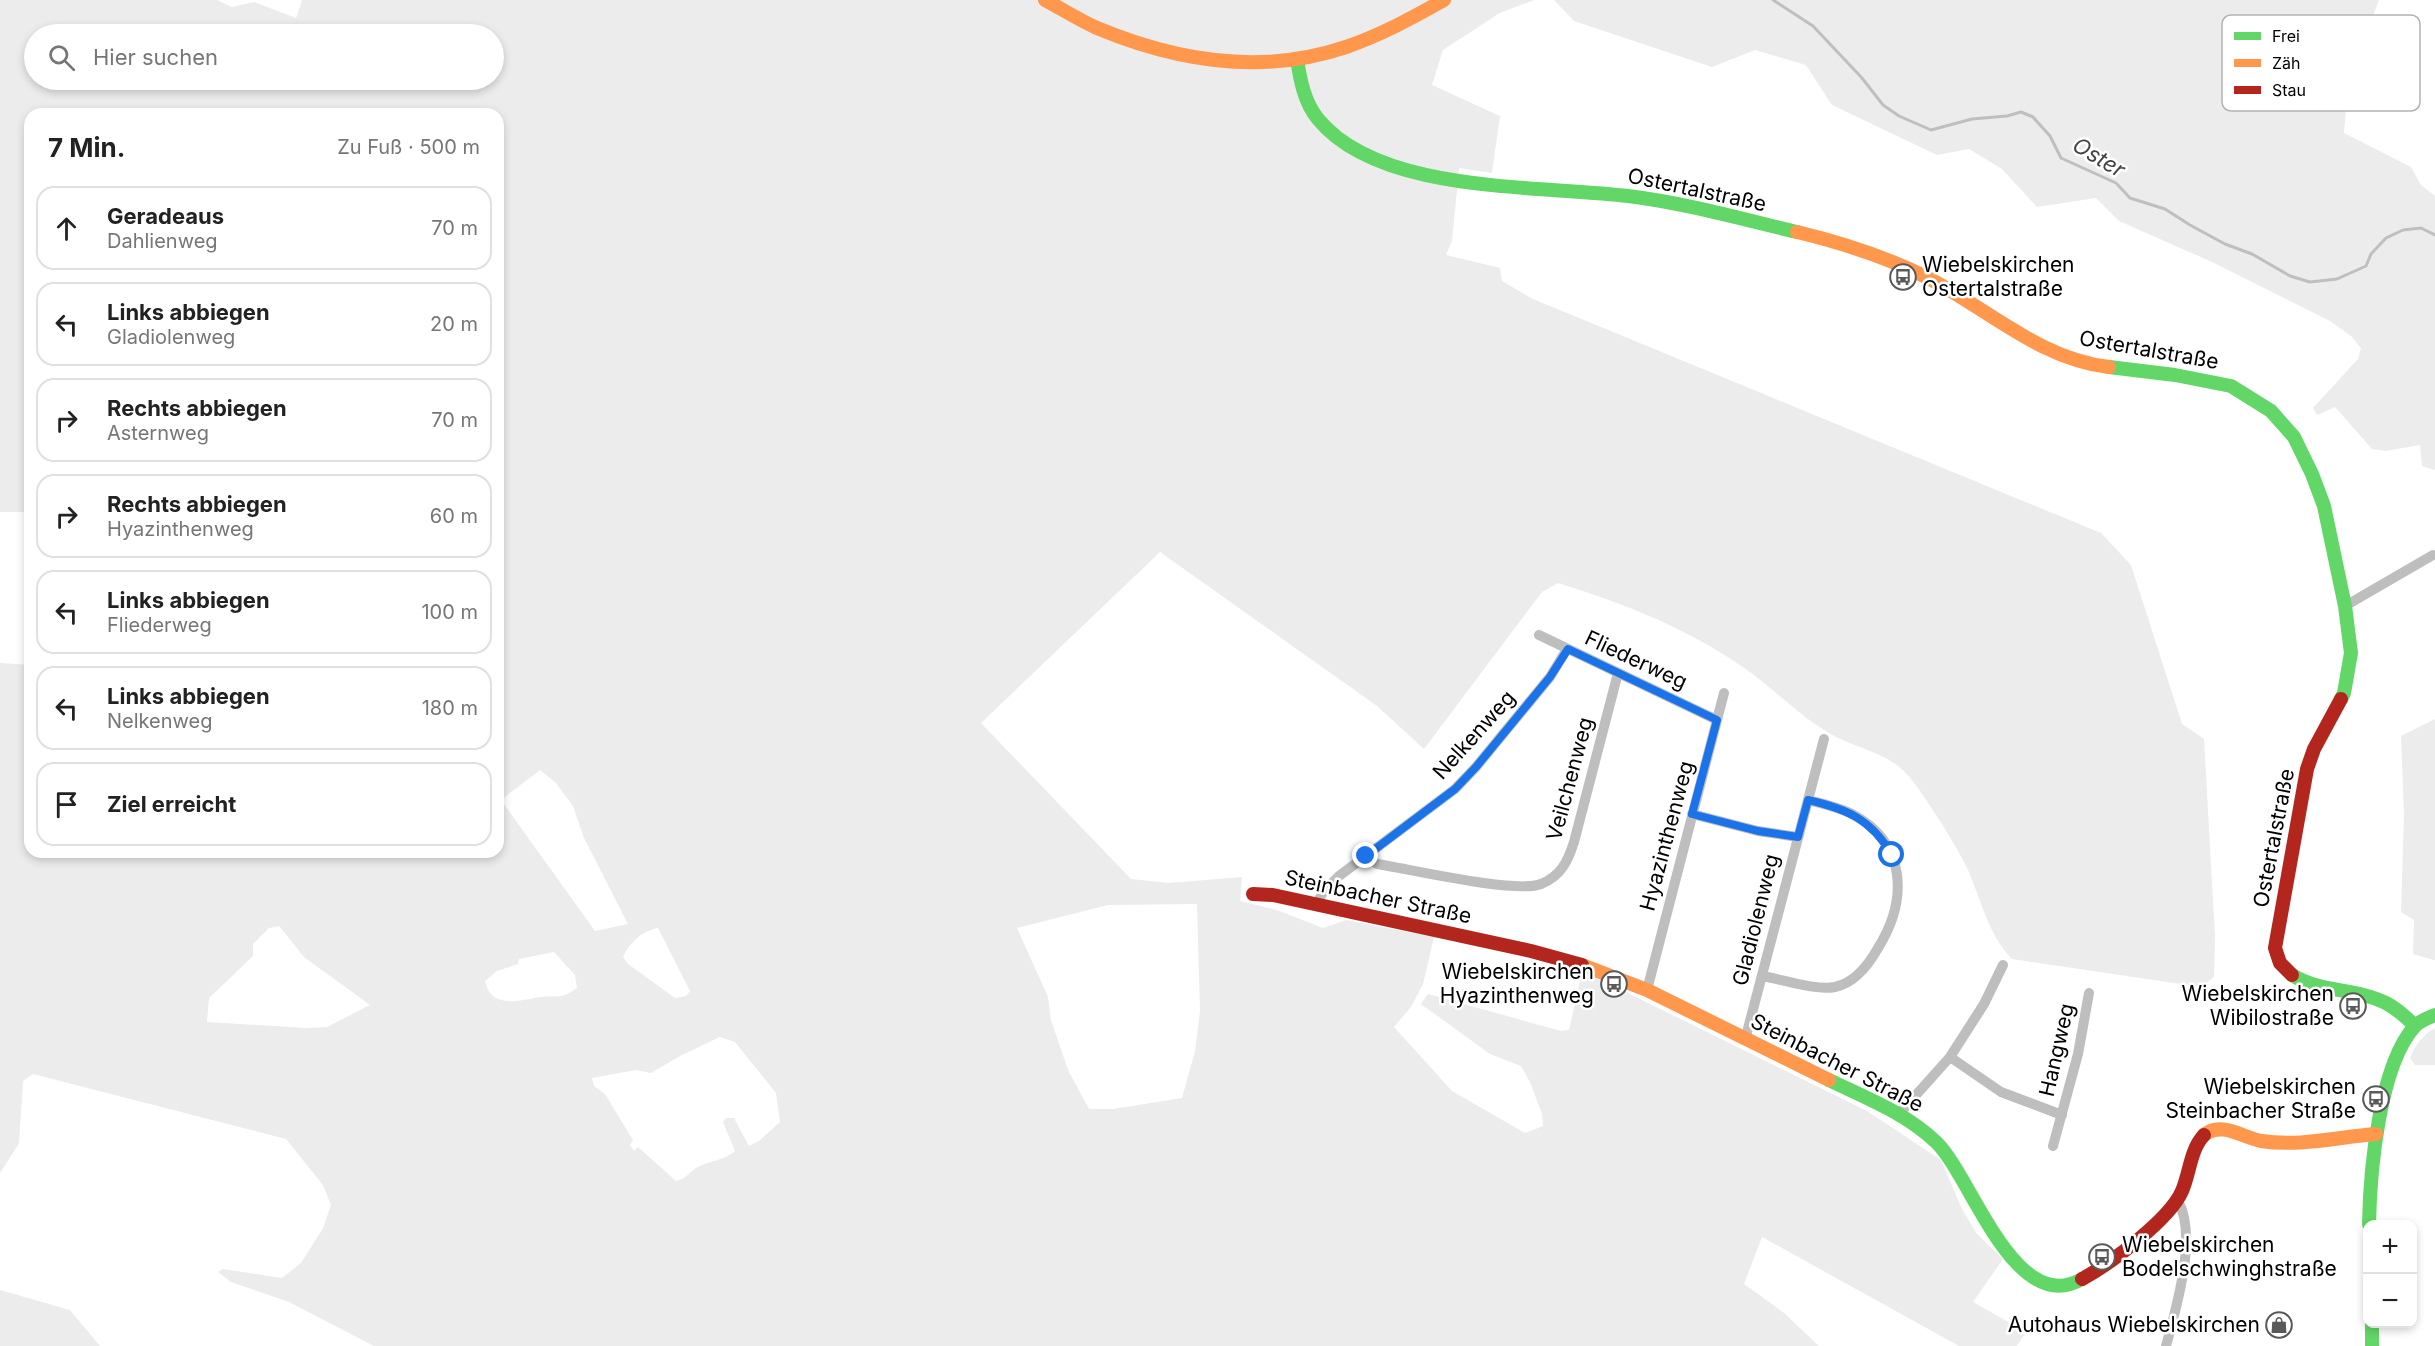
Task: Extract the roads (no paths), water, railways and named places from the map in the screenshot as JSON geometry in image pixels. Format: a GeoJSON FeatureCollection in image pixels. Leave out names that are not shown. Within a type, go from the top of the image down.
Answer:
{"type":"FeatureCollection","features":[{"type":"Feature","properties":{"kind":"main road"},"geometry":{"type":"LineString","coordinates":[[1045,0],[1107,34],[1169,54],[1230,63],[1297,59],[1339,51],[1414,20],[1444,0]]}},
{"type":"Feature","properties":{"kind":"main road","name":"Ostertalstraße"},"geometry":{"type":"LineString","coordinates":[[1297,59],[1299,79],[1318,120],[1342,142],[1379,160],[1454,180],[1632,196],[1854,246],[1929,278],[2030,341],[2073,360],[2096,366],[2175,375],[2231,386],[2271,411],[2294,437],[2324,507],[2345,606],[2351,653],[2344,693],[2314,749],[2307,769],[2275,948],[2276,958],[2280,967],[2294,978],[2382,1002],[2393,1007],[2415,1026]]}},
{"type":"Feature","properties":{"kind":"main road","name":"Steinbacher Straße"},"geometry":{"type":"LineString","coordinates":[[1253,894],[1273,895],[1531,951],[1585,966],[1647,990],[1899,1114],[1939,1144],[1963,1179],[1990,1230],[2026,1269],[2052,1286],[2063,1287],[2086,1278],[2168,1212],[2178,1201],[2188,1180],[2200,1138],[2213,1130],[2219,1129],[2259,1141],[2282,1144],[2376,1134]]}},
{"type":"Feature","properties":{"kind":"main road"},"geometry":{"type":"LineString","coordinates":[[2369,1220],[2370,1175],[2376,1134],[2394,1068],[2404,1040],[2415,1026],[2435,1015]]}},
{"type":"Feature","properties":{"kind":"main road"},"geometry":{"type":"LineString","coordinates":[[2372,1328],[2372,1346]]}},
{"type":"Feature","properties":{"kind":"street"},"geometry":{"type":"LineString","coordinates":[[2345,606],[2433,555]]}},
{"type":"Feature","properties":{"kind":"street","name":"Fliederweg"},"geometry":{"type":"LineString","coordinates":[[1539,635],[1717,720]]}},
{"type":"Feature","properties":{"kind":"street","name":"Nelkenweg"},"geometry":{"type":"LineString","coordinates":[[1316,904],[1324,891],[1339,876],[1462,782],[1550,677],[1568,649]]}},
{"type":"Feature","properties":{"kind":"street","name":"Veilchenweg"},"geometry":{"type":"LineString","coordinates":[[1366,856],[1377,864],[1510,886],[1534,886],[1555,876],[1569,859],[1618,673]]}},
{"type":"Feature","properties":{"kind":"street","name":"Hyazinthenweg"},"geometry":{"type":"LineString","coordinates":[[1647,990],[1724,693]]}},
{"type":"Feature","properties":{"kind":"street","name":"Gladiolenweg"},"geometry":{"type":"LineString","coordinates":[[1745,1040],[1824,739]]}},
{"type":"Feature","properties":{"kind":"street"},"geometry":{"type":"LineString","coordinates":[[1762,976],[1817,986],[1828,987],[1843,984],[1859,973],[1872,958],[1891,926],[1897,908],[1899,890],[1897,873],[1892,855],[1885,843],[1869,826],[1851,813],[1808,800]]}},
{"type":"Feature","properties":{"kind":"street"},"geometry":{"type":"LineString","coordinates":[[1692,814],[1758,831],[1798,837]]}},
{"type":"Feature","properties":{"kind":"street"},"geometry":{"type":"LineString","coordinates":[[1899,1114],[1950,1057],[1984,1004],[2003,965]]}},
{"type":"Feature","properties":{"kind":"street","name":"Hangweg"},"geometry":{"type":"LineString","coordinates":[[2053,1146],[2078,1054],[2089,993]]}},
{"type":"Feature","properties":{"kind":"street","name":"Hangweg"},"geometry":{"type":"LineString","coordinates":[[1950,1057],[2001,1092],[2062,1115]]}},
{"type":"Feature","properties":{"kind":"street"},"geometry":{"type":"LineString","coordinates":[[2166,1346],[2183,1278],[2185,1218],[2178,1201]]}},
{"type":"Feature","properties":{"kind":"waterway","name":"Oster"},"geometry":{"type":"LineString","coordinates":[[1773,0],[1813,26],[1862,78],[1883,105],[1899,116],[1931,130],[1972,119],[2007,116],[2021,112],[2033,117],[2050,136],[2061,158],[2116,183],[2130,198],[2165,209],[2225,244],[2252,254],[2290,276],[2310,282],[2337,279],[2366,266],[2371,254],[2386,238],[2403,230],[2421,228],[2435,235]]}},
{"type":"Feature","properties":{"kind":"place","name":"Wiebelskirchen Ostertalstraße"},"geometry":{"type":"Point","coordinates":[1903,277]}},
{"type":"Feature","properties":{"kind":"place","name":"Wiebelskirchen Hyazinthenweg"},"geometry":{"type":"Point","coordinates":[1614,984]}},
{"type":"Feature","properties":{"kind":"place","name":"Wiebelskirchen Wibilostraße"},"geometry":{"type":"Point","coordinates":[2353,1006]}},
{"type":"Feature","properties":{"kind":"place","name":"Wiebelskirchen Steinbacher Straße"},"geometry":{"type":"Point","coordinates":[2376,1099]}},
{"type":"Feature","properties":{"kind":"place","name":"Wiebelskirchen Bodelschwinghstraße"},"geometry":{"type":"Point","coordinates":[2102,1257]}},
{"type":"Feature","properties":{"kind":"place","name":"Autohaus Wiebelskirchen"},"geometry":{"type":"Point","coordinates":[2279,1325]}}]}
